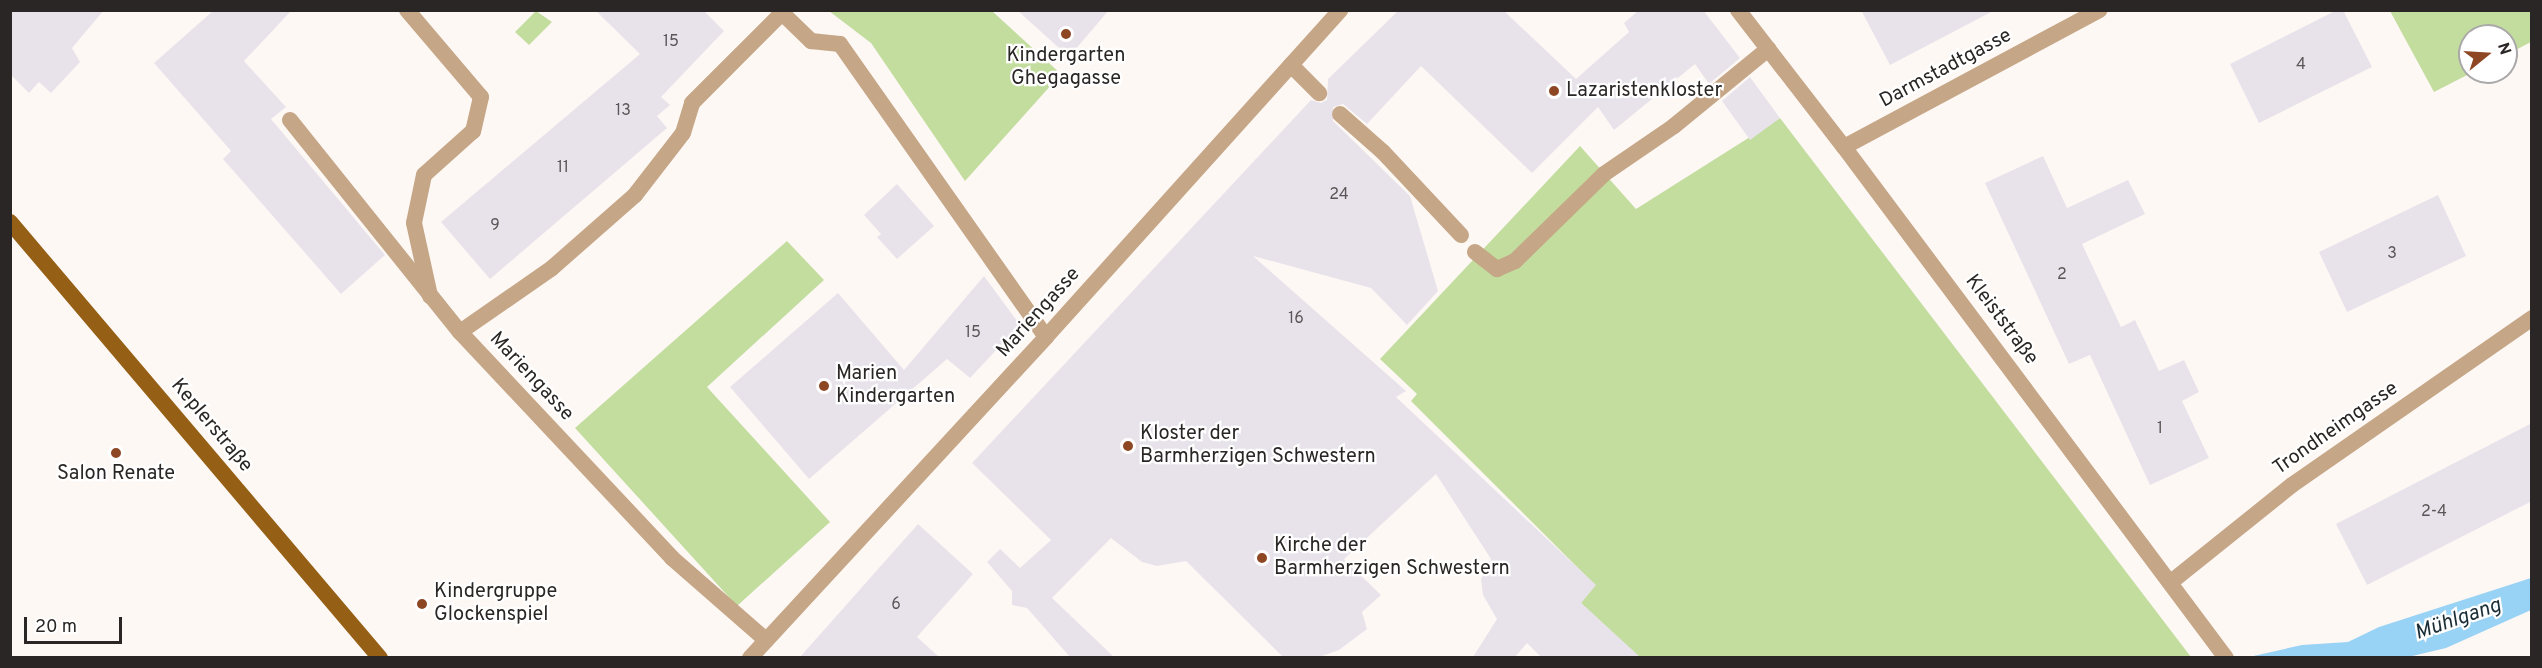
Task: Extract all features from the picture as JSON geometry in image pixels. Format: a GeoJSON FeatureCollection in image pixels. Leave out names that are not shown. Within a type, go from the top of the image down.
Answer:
{"type":"FeatureCollection","features":[{"type":"Feature","properties":{"kind":"main road","name":"Keplerstraße"},"geometry":{"type":"LineString","coordinates":[[10,222],[380,657]]}},
{"type":"Feature","properties":{"kind":"street"},"geometry":{"type":"LineString","coordinates":[[407,10],[481,97],[473,131],[424,175],[414,223],[431,300]]}},
{"type":"Feature","properties":{"kind":"street","name":"Mariengasse"},"geometry":{"type":"LineString","coordinates":[[750,657],[1046,337],[1340,10]]}},
{"type":"Feature","properties":{"kind":"street","name":"Kleiststraße"},"geometry":{"type":"LineString","coordinates":[[1738,10],[1844,147],[2225,656]]}},
{"type":"Feature","properties":{"kind":"street","name":"Darmstadtgasse"},"geometry":{"type":"LineString","coordinates":[[1844,147],[2100,10]]}},
{"type":"Feature","properties":{"kind":"street"},"geometry":{"type":"LineString","coordinates":[[459,332],[552,268],[635,195],[683,133],[693,103],[781,12],[811,41],[840,44],[1046,337]]}},
{"type":"Feature","properties":{"kind":"street"},"geometry":{"type":"LineString","coordinates":[[1475,252],[1497,269],[1515,261],[1604,174],[1674,126],[1768,49]]}},
{"type":"Feature","properties":{"kind":"street"},"geometry":{"type":"LineString","coordinates":[[1291,65],[1319,93]]}},
{"type":"Feature","properties":{"kind":"street"},"geometry":{"type":"LineString","coordinates":[[1340,114],[1383,152],[1461,235]]}},
{"type":"Feature","properties":{"kind":"street","name":"Mariengasse"},"geometry":{"type":"LineString","coordinates":[[290,120],[431,300],[459,332],[672,558],[766,640]]}},
{"type":"Feature","properties":{"kind":"street","name":"Trondheimgasse"},"geometry":{"type":"LineString","coordinates":[[2171,582],[2292,485],[2532,318]]}},
{"type":"Feature","properties":{"kind":"green space"},"geometry":{"type":"Polygon","coordinates":[[[536,11],[552,22],[529,45],[515,32],[536,11]]]}},
{"type":"Feature","properties":{"kind":"green space"},"geometry":{"type":"Polygon","coordinates":[[[829,11],[992,11],[1061,74],[965,181],[871,43],[829,11]]]}},
{"type":"Feature","properties":{"kind":"green space"},"geometry":{"type":"Polygon","coordinates":[[[2390,11],[2531,11],[2531,42],[2518,49],[2518,24],[2458,24],[2458,80],[2434,92],[2390,11]]]}},
{"type":"Feature","properties":{"kind":"green space"},"geometry":{"type":"Polygon","coordinates":[[[1780,118],[2191,657],[1639,657],[1581,603],[1595,585],[1411,401],[1417,394],[1380,359],[1580,146],[1636,209],[1780,118]]]}},
{"type":"Feature","properties":{"kind":"green space"},"geometry":{"type":"Polygon","coordinates":[[[787,241],[824,280],[707,387],[830,522],[737,606],[575,428],[787,241]]]}},
{"type":"Feature","properties":{"kind":"water","name":"Mühlgang"},"geometry":{"type":"Polygon","coordinates":[[[2531,578],[2531,610],[2446,648],[2404,658],[2249,657],[2302,645],[2348,642],[2379,627],[2531,578]]]}},
{"type":"Feature","properties":{"kind":"building"},"geometry":{"type":"Polygon","coordinates":[[[10,10],[104,10],[72,48],[80,62],[51,93],[39,82],[29,93],[10,74],[10,10]]]}},
{"type":"Feature","properties":{"kind":"building"},"geometry":{"type":"Polygon","coordinates":[[[214,10],[292,10],[244,61],[286,107],[271,119],[385,255],[341,294],[223,159],[231,151],[154,63],[214,10]]]}},
{"type":"Feature","properties":{"kind":"building"},"geometry":{"type":"Polygon","coordinates":[[[595,10],[703,10],[724,31],[661,97],[670,105],[657,116],[667,128],[490,279],[441,222],[640,54],[595,10]]]}},
{"type":"Feature","properties":{"kind":"building","name":"Kindergarten Ghegagasse"},"geometry":{"type":"Polygon","coordinates":[[[1017,10],[1109,10],[1069,57],[1017,10]]]}},
{"type":"Feature","properties":{"kind":"building"},"geometry":{"type":"Polygon","coordinates":[[[1399,10],[1503,10],[1576,79],[1629,32],[1624,23],[1639,10],[1703,10],[1740,58],[1709,84],[1695,64],[1614,130],[1598,107],[1532,173],[1421,66],[1367,124],[1343,104],[1333,107],[1333,121],[1410,196],[1438,291],[1407,325],[1371,288],[1253,256],[1406,391],[1396,397],[1596,585],[1581,603],[1640,657],[1541,657],[1527,643],[1515,657],[1473,657],[1497,619],[1483,595],[1481,579],[1491,559],[1436,474],[1344,559],[1381,595],[1362,612],[1367,629],[1339,650],[1322,656],[1283,657],[1186,561],[1157,566],[1142,562],[1111,538],[1052,598],[1114,657],[1070,657],[1027,608],[1012,605],[1012,591],[987,562],[1000,549],[1020,568],[1051,540],[972,463],[1311,100],[1321,103],[1327,100],[1328,79],[1399,10]]]}},
{"type":"Feature","properties":{"kind":"building"},"geometry":{"type":"Polygon","coordinates":[[[1861,10],[1995,10],[1890,65],[1861,10]]]}},
{"type":"Feature","properties":{"kind":"building"},"geometry":{"type":"Polygon","coordinates":[[[2337,10],[2343,10],[2372,67],[2259,123],[2230,64],[2337,10]]]}},
{"type":"Feature","properties":{"kind":"building"},"geometry":{"type":"Polygon","coordinates":[[[1750,77],[1780,118],[1750,140],[1722,101],[1750,77]]]}},
{"type":"Feature","properties":{"kind":"building"},"geometry":{"type":"Polygon","coordinates":[[[2043,156],[2067,208],[2128,180],[2145,214],[2082,244],[2121,327],[2135,320],[2159,371],[2184,360],[2199,392],[2182,401],[2209,458],[2150,485],[2090,355],[2069,364],[1985,183],[2043,156]]]}},
{"type":"Feature","properties":{"kind":"building"},"geometry":{"type":"Polygon","coordinates":[[[897,184],[934,226],[897,259],[877,237],[881,234],[864,215],[897,184]]]}},
{"type":"Feature","properties":{"kind":"building"},"geometry":{"type":"Polygon","coordinates":[[[2438,195],[2466,256],[2347,312],[2319,252],[2438,195]]]}},
{"type":"Feature","properties":{"kind":"building","name":"Marien Kindergarten"},"geometry":{"type":"Polygon","coordinates":[[[984,276],[1020,325],[970,378],[947,359],[809,479],[730,387],[838,293],[904,370],[984,276]]]}},
{"type":"Feature","properties":{"kind":"building"},"geometry":{"type":"Polygon","coordinates":[[[2532,423],[2532,501],[2367,585],[2336,524],[2532,423]]]}},
{"type":"Feature","properties":{"kind":"building"},"geometry":{"type":"Polygon","coordinates":[[[918,524],[973,574],[917,637],[939,657],[800,657],[918,524]]]}},
{"type":"Feature","properties":{"kind":"place","name":"Kindergarten Ghegagasse"},"geometry":{"type":"Point","coordinates":[1066,34]}},
{"type":"Feature","properties":{"kind":"place","name":"Lazaristenkloster"},"geometry":{"type":"Point","coordinates":[1554,91]}},
{"type":"Feature","properties":{"kind":"place","name":"Marien Kindergarten"},"geometry":{"type":"Point","coordinates":[824,386]}},
{"type":"Feature","properties":{"kind":"place","name":"Kloster der Barmherzigen Schwestern"},"geometry":{"type":"Point","coordinates":[1128,446]}},
{"type":"Feature","properties":{"kind":"place","name":"Salon Renate"},"geometry":{"type":"Point","coordinates":[116,453]}},
{"type":"Feature","properties":{"kind":"place","name":"Kirche der Barmherzigen Schwestern"},"geometry":{"type":"Point","coordinates":[1262,558]}},
{"type":"Feature","properties":{"kind":"place","name":"Kindergruppe Glockenspiel"},"geometry":{"type":"Point","coordinates":[422,604]}}]}
